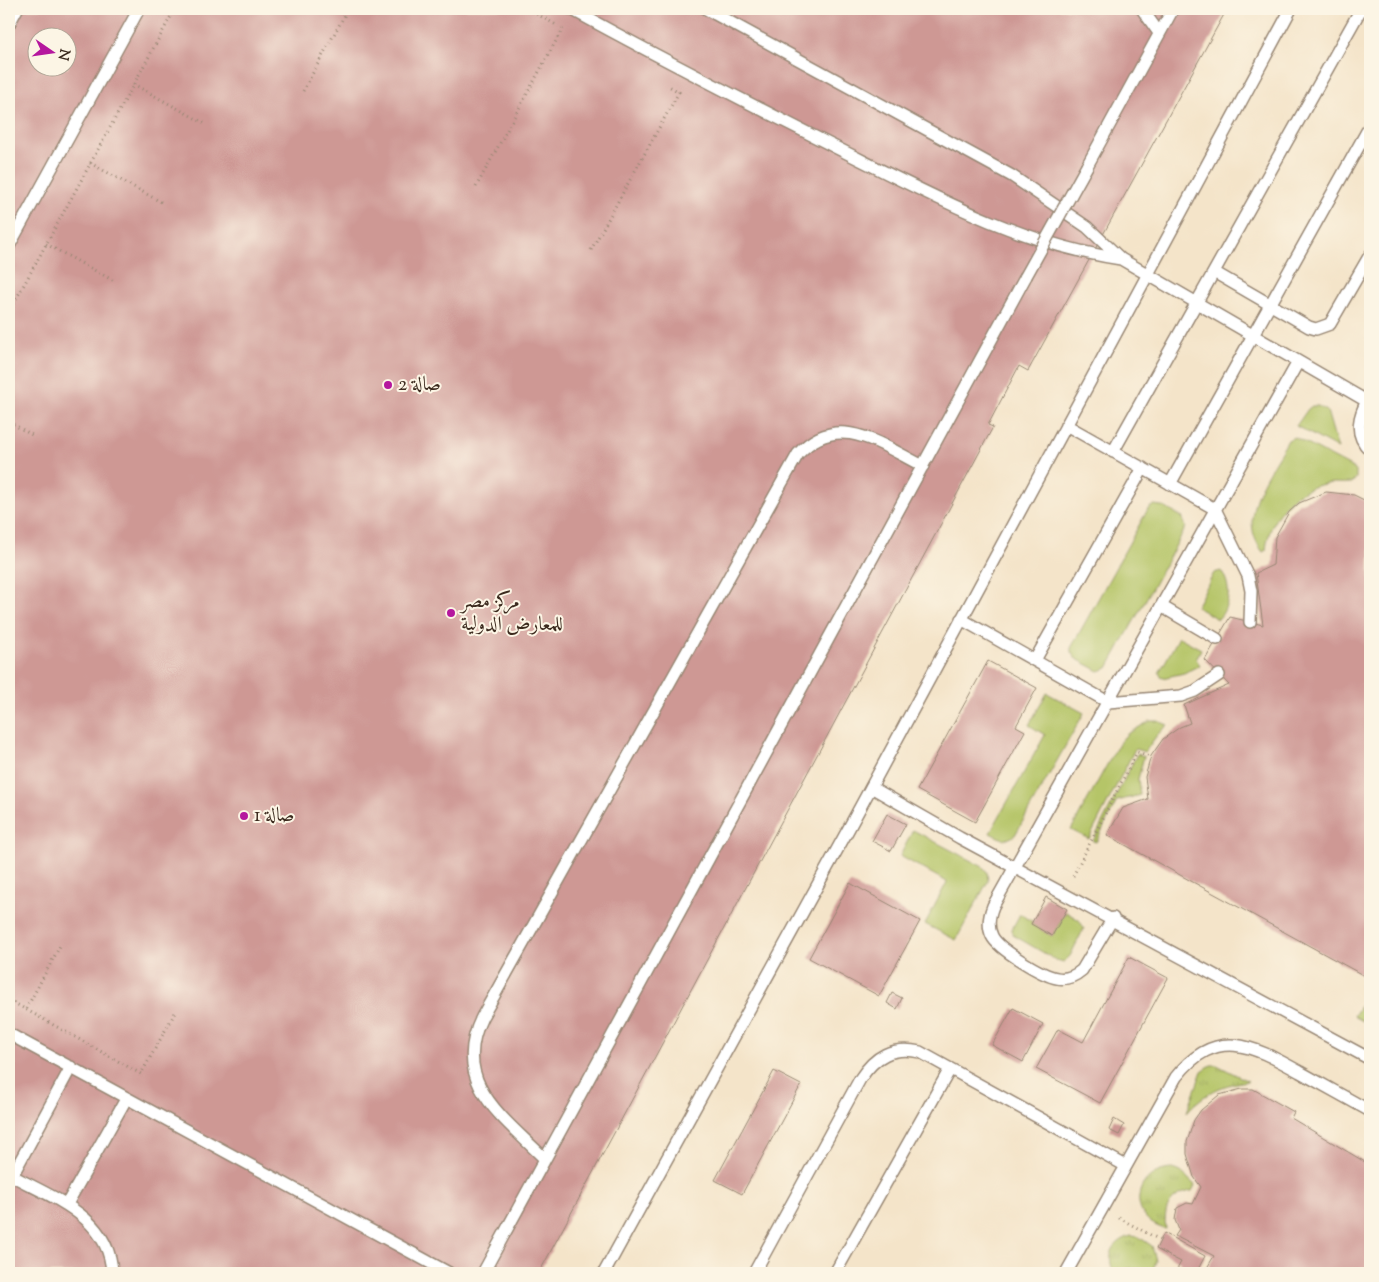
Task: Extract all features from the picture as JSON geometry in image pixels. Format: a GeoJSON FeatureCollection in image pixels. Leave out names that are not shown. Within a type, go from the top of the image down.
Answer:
{"type":"FeatureCollection","features":[{"type":"Feature","properties":{"kind":"lane"},"geometry":{"type":"LineString","coordinates":[[9,24],[17,9]]}},
{"type":"Feature","properties":{"kind":"lane"},"geometry":{"type":"LineString","coordinates":[[10,241],[138,9]]}},
{"type":"Feature","properties":{"kind":"lane"},"geometry":{"type":"LineString","coordinates":[[571,9],[737,97],[947,204],[1003,227],[1061,246],[1093,255],[1121,259]]}},
{"type":"Feature","properties":{"kind":"lane"},"geometry":{"type":"LineString","coordinates":[[706,9],[1012,176],[1086,227],[1121,259],[1298,362],[1369,400],[1361,411],[1359,429],[1362,439],[1370,450]]}},
{"type":"Feature","properties":{"kind":"lane"},"geometry":{"type":"LineString","coordinates":[[1142,9],[1160,33]]}},
{"type":"Feature","properties":{"kind":"lane"},"geometry":{"type":"LineString","coordinates":[[483,1273],[1173,9]]}},
{"type":"Feature","properties":{"kind":"lane"},"geometry":{"type":"LineString","coordinates":[[604,1273],[871,787],[1291,9]]}},
{"type":"Feature","properties":{"kind":"lane"},"geometry":{"type":"LineString","coordinates":[[1113,452],[1361,9]]}},
{"type":"Feature","properties":{"kind":"lane"},"geometry":{"type":"LineString","coordinates":[[1170,484],[1370,126]]}},
{"type":"Feature","properties":{"kind":"lane"},"geometry":{"type":"LineString","coordinates":[[1214,272],[1309,327],[1323,328],[1334,318],[1370,255]]}},
{"type":"Feature","properties":{"kind":"lane"},"geometry":{"type":"LineString","coordinates":[[1113,918],[1082,970],[1070,977],[1056,978],[1049,976],[1002,948],[996,943],[989,929],[990,914],[993,906],[1298,362]]}},
{"type":"Feature","properties":{"kind":"lane"},"geometry":{"type":"LineString","coordinates":[[1066,425],[1216,509],[1248,576],[1252,606],[1250,622]]}},
{"type":"Feature","properties":{"kind":"lane"},"geometry":{"type":"LineString","coordinates":[[545,1159],[493,1107],[478,1084],[472,1057],[472,1043],[482,1017],[798,454],[817,437],[829,433],[842,432],[866,438],[923,466]]}},
{"type":"Feature","properties":{"kind":"lane"},"geometry":{"type":"LineString","coordinates":[[1035,660],[1143,468]]}},
{"type":"Feature","properties":{"kind":"lane"},"geometry":{"type":"LineString","coordinates":[[1162,606],[1217,639]]}},
{"type":"Feature","properties":{"kind":"lane"},"geometry":{"type":"LineString","coordinates":[[962,619],[1108,702],[1181,696],[1195,691],[1219,675]]}},
{"type":"Feature","properties":{"kind":"lane"},"geometry":{"type":"LineString","coordinates":[[871,787],[1370,1059]]}},
{"type":"Feature","properties":{"kind":"lane"},"geometry":{"type":"LineString","coordinates":[[9,1034],[449,1273]]}},
{"type":"Feature","properties":{"kind":"lane"},"geometry":{"type":"LineString","coordinates":[[1066,1273],[1180,1072],[1195,1057],[1221,1046],[1234,1045],[1262,1051],[1370,1111]]}},
{"type":"Feature","properties":{"kind":"lane"},"geometry":{"type":"LineString","coordinates":[[754,1273],[860,1079],[875,1059],[886,1053],[908,1050],[920,1052],[1126,1166]]}},
{"type":"Feature","properties":{"kind":"lane"},"geometry":{"type":"LineString","coordinates":[[71,1068],[11,1175],[67,1204],[91,1224],[111,1256],[112,1273]]}},
{"type":"Feature","properties":{"kind":"lane"},"geometry":{"type":"LineString","coordinates":[[835,1273],[950,1068]]}},
{"type":"Feature","properties":{"kind":"lane"},"geometry":{"type":"LineString","coordinates":[[67,1204],[126,1099]]}},
{"type":"Feature","properties":{"kind":"path"},"geometry":{"type":"LineString","coordinates":[[9,312],[175,9]]}},
{"type":"Feature","properties":{"kind":"path"},"geometry":{"type":"LineString","coordinates":[[303,91],[348,9]]}},
{"type":"Feature","properties":{"kind":"path"},"geometry":{"type":"LineString","coordinates":[[476,187],[563,28]]}},
{"type":"Feature","properties":{"kind":"path"},"geometry":{"type":"LineString","coordinates":[[134,84],[204,123]]}},
{"type":"Feature","properties":{"kind":"path"},"geometry":{"type":"LineString","coordinates":[[591,250],[670,107]]}},
{"type":"Feature","properties":{"kind":"path"},"geometry":{"type":"LineString","coordinates":[[90,163],[160,202]]}},
{"type":"Feature","properties":{"kind":"path"},"geometry":{"type":"LineString","coordinates":[[46,244],[116,282]]}},
{"type":"Feature","properties":{"kind":"path"},"geometry":{"type":"LineString","coordinates":[[9,422],[32,435]]}},
{"type":"Feature","properties":{"kind":"path"},"geometry":{"type":"LineString","coordinates":[[1064,892],[1137,752],[1150,756]]}},
{"type":"Feature","properties":{"kind":"path"},"geometry":{"type":"LineString","coordinates":[[26,1009],[60,946]]}},
{"type":"Feature","properties":{"kind":"path"},"geometry":{"type":"LineString","coordinates":[[9,1000],[141,1074],[176,1011]]}},
{"type":"Feature","properties":{"kind":"path"},"geometry":{"type":"LineString","coordinates":[[1102,1209],[1160,1240]]}},
{"type":"Feature","properties":{"kind":"green space"},"geometry":{"type":"Polygon","coordinates":[[[1312,406],[1318,406],[1327,411],[1338,449],[1296,426],[1312,406]]]}},
{"type":"Feature","properties":{"kind":"green space"},"geometry":{"type":"Polygon","coordinates":[[[1294,437],[1351,467],[1356,471],[1356,478],[1352,483],[1327,483],[1312,487],[1292,499],[1277,517],[1268,538],[1266,550],[1263,552],[1255,538],[1252,523],[1253,509],[1272,466],[1288,440],[1294,437]]]}},
{"type":"Feature","properties":{"kind":"green space"},"geometry":{"type":"Polygon","coordinates":[[[1154,505],[1162,506],[1182,517],[1186,527],[1108,668],[1099,671],[1075,658],[1071,648],[1148,509],[1154,505]]]}},
{"type":"Feature","properties":{"kind":"green space"},"geometry":{"type":"Polygon","coordinates":[[[1221,571],[1227,583],[1228,596],[1225,608],[1218,619],[1196,607],[1214,573],[1221,571]]]}},
{"type":"Feature","properties":{"kind":"green space"},"geometry":{"type":"Polygon","coordinates":[[[1179,637],[1201,649],[1196,659],[1200,665],[1184,673],[1162,678],[1159,673],[1179,637]]]}},
{"type":"Feature","properties":{"kind":"green space"},"geometry":{"type":"Polygon","coordinates":[[[1047,693],[1084,713],[1015,835],[1006,839],[1000,838],[990,833],[1045,735],[1029,725],[1047,693]]]}},
{"type":"Feature","properties":{"kind":"green space"},"geometry":{"type":"Polygon","coordinates":[[[1150,721],[1158,721],[1168,725],[1157,735],[1145,752],[1135,749],[1089,839],[1071,830],[1119,743],[1127,734],[1150,721]]]}},
{"type":"Feature","properties":{"kind":"green space"},"geometry":{"type":"Polygon","coordinates":[[[1137,754],[1144,756],[1138,779],[1140,795],[1117,801],[1096,842],[1093,841],[1137,754]]]}},
{"type":"Feature","properties":{"kind":"green space"},"geometry":{"type":"Polygon","coordinates":[[[913,830],[983,867],[987,872],[988,881],[956,940],[925,924],[947,882],[900,856],[913,830]]]}},
{"type":"Feature","properties":{"kind":"green space"},"geometry":{"type":"Polygon","coordinates":[[[1066,912],[1079,920],[1084,928],[1070,956],[1064,962],[1056,960],[1013,935],[1012,929],[1020,914],[1032,921],[1031,924],[1052,936],[1066,912]]]}},
{"type":"Feature","properties":{"kind":"green space"},"geometry":{"type":"Polygon","coordinates":[[[1370,992],[1370,1025],[1354,1016],[1370,992]]]}},
{"type":"Feature","properties":{"kind":"green space"},"geometry":{"type":"Polygon","coordinates":[[[1211,1065],[1217,1065],[1248,1081],[1230,1084],[1215,1090],[1193,1105],[1187,1112],[1202,1071],[1211,1065]]]}},
{"type":"Feature","properties":{"kind":"green space"},"geometry":{"type":"Polygon","coordinates":[[[1172,1169],[1181,1172],[1195,1185],[1192,1191],[1179,1195],[1170,1203],[1165,1221],[1166,1229],[1153,1224],[1144,1216],[1140,1207],[1139,1196],[1142,1186],[1149,1178],[1159,1172],[1172,1169]]]}},
{"type":"Feature","properties":{"kind":"green space"},"geometry":{"type":"Polygon","coordinates":[[[1131,1236],[1139,1237],[1152,1246],[1156,1261],[1152,1273],[1114,1273],[1111,1261],[1112,1250],[1119,1242],[1131,1236]]]}},
{"type":"Feature","properties":{"kind":"building","name":"مركز مصر للمعارض الدولية"},"geometry":{"type":"Polygon","coordinates":[[[9,9],[1227,9],[1028,371],[1019,366],[988,425],[993,427],[539,1273],[9,1273],[9,9]]]}},
{"type":"Feature","properties":{"kind":"building"},"geometry":{"type":"Polygon","coordinates":[[[1326,492],[1354,495],[1370,503],[1370,979],[1107,835],[1123,808],[1148,799],[1145,777],[1151,756],[1163,739],[1180,727],[1190,723],[1184,705],[1229,685],[1205,660],[1230,617],[1263,625],[1256,573],[1273,565],[1275,537],[1289,512],[1299,503],[1326,492]]]}},
{"type":"Feature","properties":{"kind":"building"},"geometry":{"type":"Polygon","coordinates":[[[988,661],[1037,688],[1016,726],[1025,731],[975,822],[917,790],[988,661]]]}},
{"type":"Feature","properties":{"kind":"building"},"geometry":{"type":"Polygon","coordinates":[[[887,814],[906,824],[891,851],[872,841],[887,814]]]}},
{"type":"Feature","properties":{"kind":"building"},"geometry":{"type":"Polygon","coordinates":[[[850,883],[920,921],[879,996],[809,958],[850,883]]]}},
{"type":"Feature","properties":{"kind":"building"},"geometry":{"type":"Polygon","coordinates":[[[1046,897],[1067,909],[1052,936],[1031,924],[1046,897]]]}},
{"type":"Feature","properties":{"kind":"building"},"geometry":{"type":"Polygon","coordinates":[[[1129,957],[1168,978],[1100,1103],[1036,1069],[1058,1029],[1083,1042],[1129,957]]]}},
{"type":"Feature","properties":{"kind":"building"},"geometry":{"type":"Polygon","coordinates":[[[892,993],[902,998],[897,1009],[887,1003],[892,993]]]}},
{"type":"Feature","properties":{"kind":"building"},"geometry":{"type":"Polygon","coordinates":[[[1013,1008],[1043,1024],[1023,1062],[992,1045],[1013,1008]]]}},
{"type":"Feature","properties":{"kind":"building"},"geometry":{"type":"Polygon","coordinates":[[[774,1071],[801,1085],[742,1194],[715,1180],[774,1071]]]}},
{"type":"Feature","properties":{"kind":"building"},"geometry":{"type":"Polygon","coordinates":[[[1242,1089],[1253,1089],[1294,1112],[1291,1118],[1370,1165],[1370,1273],[1204,1273],[1214,1256],[1175,1236],[1179,1230],[1175,1220],[1177,1208],[1187,1203],[1193,1204],[1201,1187],[1194,1177],[1187,1154],[1187,1142],[1194,1120],[1201,1110],[1219,1095],[1242,1089]]]}},
{"type":"Feature","properties":{"kind":"building"},"geometry":{"type":"Polygon","coordinates":[[[1114,1119],[1124,1125],[1119,1135],[1109,1130],[1114,1119]]]}},
{"type":"Feature","properties":{"kind":"building"},"geometry":{"type":"Polygon","coordinates":[[[1164,1233],[1205,1256],[1196,1273],[1175,1273],[1181,1262],[1156,1249],[1164,1233]]]}},
{"type":"Feature","properties":{"kind":"place","name":"صالة 2"},"geometry":{"type":"Point","coordinates":[388,385]}},
{"type":"Feature","properties":{"kind":"place","name":"مركز مصر للمعارض الدولية"},"geometry":{"type":"Point","coordinates":[451,613]}},
{"type":"Feature","properties":{"kind":"place","name":"صالة 1"},"geometry":{"type":"Point","coordinates":[244,816]}}]}
